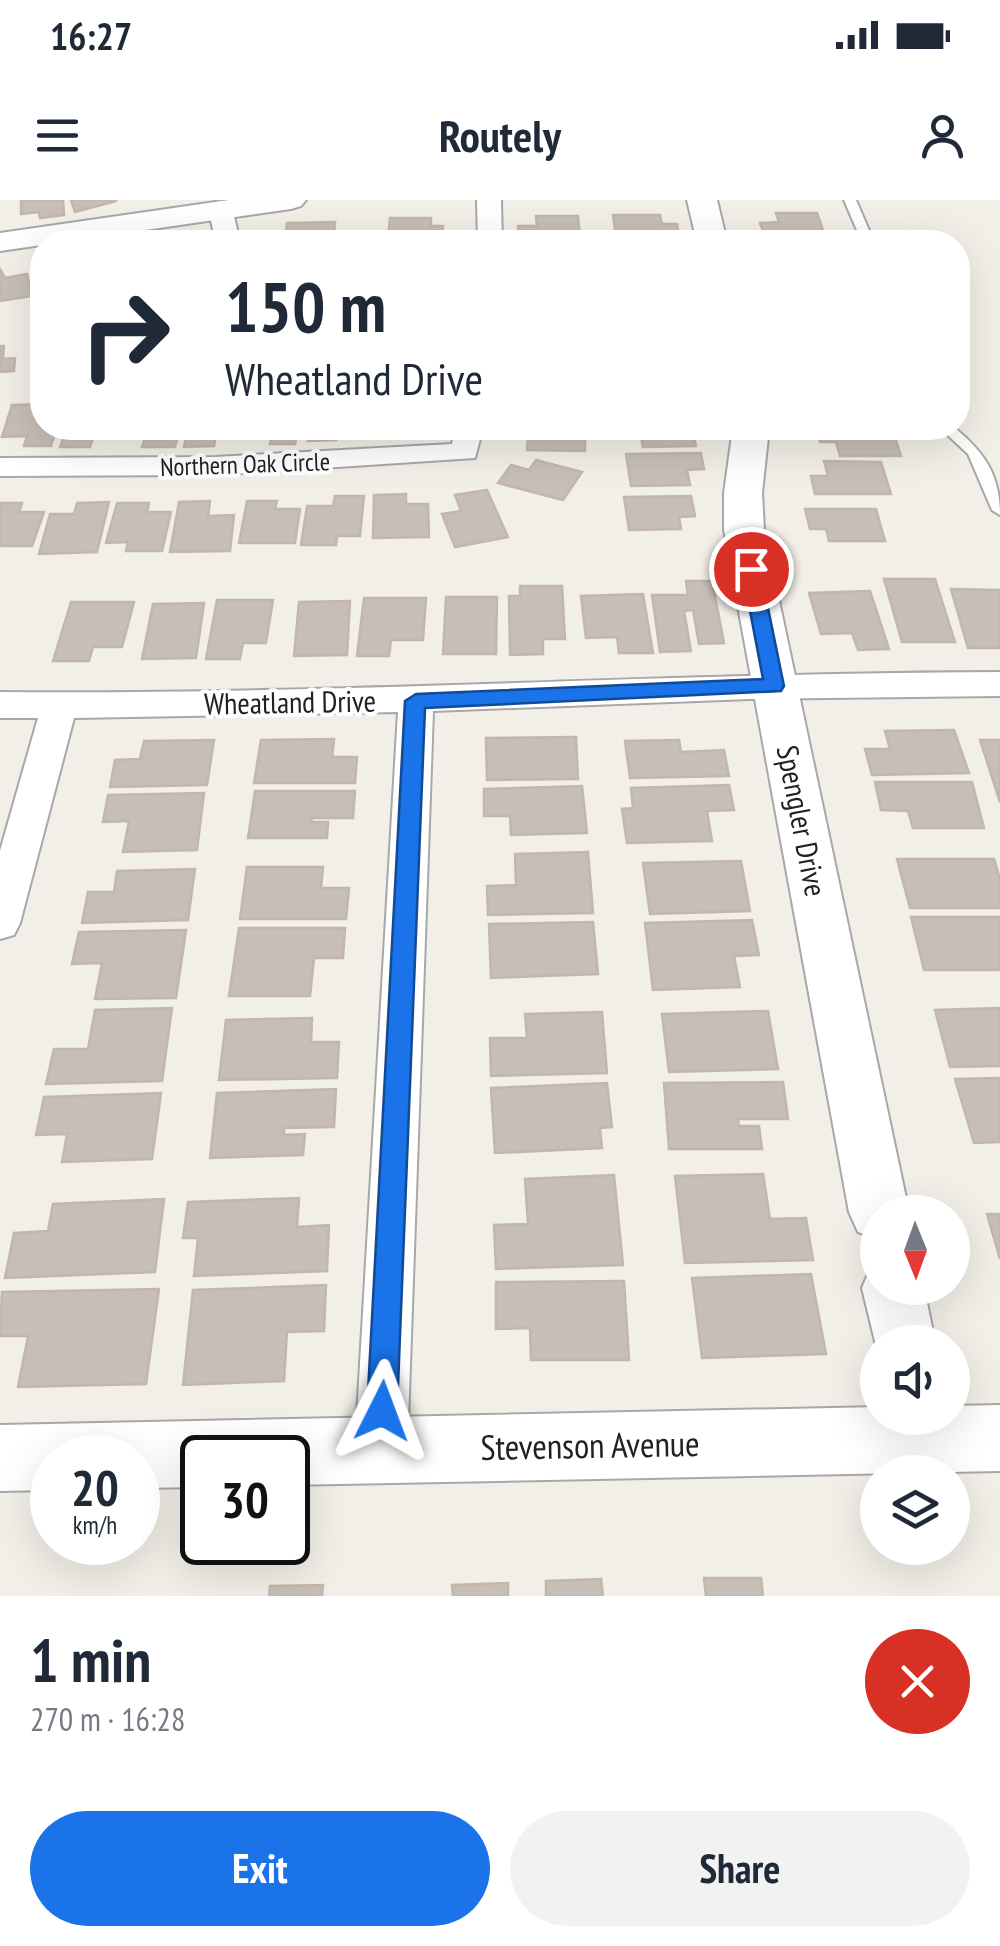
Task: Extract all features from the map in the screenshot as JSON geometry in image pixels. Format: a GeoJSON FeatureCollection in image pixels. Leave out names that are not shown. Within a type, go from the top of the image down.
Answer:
{"type":"FeatureCollection","features":[{"type":"Feature","properties":{"kind":"street"},"geometry":{"type":"LineString","coordinates":[[78,230],[291,200]]}},
{"type":"Feature","properties":{"kind":"street"},"geometry":{"type":"LineString","coordinates":[[489,200],[490,230]]}},
{"type":"Feature","properties":{"kind":"street"},"geometry":{"type":"LineString","coordinates":[[702,200],[709,230]]}},
{"type":"Feature","properties":{"kind":"street"},"geometry":{"type":"LineString","coordinates":[[220,208],[225,230]]}},
{"type":"Feature","properties":{"kind":"street"},"geometry":{"type":"LineString","coordinates":[[0,242],[30,237]]}},
{"type":"Feature","properties":{"kind":"street","name":"Northern Oak Circle"},"geometry":{"type":"LineString","coordinates":[[0,467],[232,466],[465,452],[468,440]]}},
{"type":"Feature","properties":{"kind":"street","name":"Spengler Drive"},"geometry":{"type":"LineString","coordinates":[[750,440],[743,494],[744,530],[875,1195]]}},
{"type":"Feature","properties":{"kind":"street","name":"Wheatland Drive"},"geometry":{"type":"LineString","coordinates":[[0,705],[416,701],[774,686],[1000,684]]}},
{"type":"Feature","properties":{"kind":"street"},"geometry":{"type":"LineString","coordinates":[[380,1450],[416,701]]}},
{"type":"Feature","properties":{"kind":"street"},"geometry":{"type":"LineString","coordinates":[[0,923],[59,706]]}},
{"type":"Feature","properties":{"kind":"street","name":"Stevenson Avenue"},"geometry":{"type":"LineString","coordinates":[[0,1458],[380,1450],[860,1431]]}},
{"type":"Feature","properties":{"kind":"street","name":"Stevenson Avenue"},"geometry":{"type":"LineString","coordinates":[[970,1434],[1000,1438]]}},
{"type":"Feature","properties":{"kind":"lane"},"geometry":{"type":"LineString","coordinates":[[850,200],[863,230]]}},
{"type":"Feature","properties":{"kind":"lane"},"geometry":{"type":"LineString","coordinates":[[961,440],[975,452],[1000,510]]}},
{"type":"Feature","properties":{"kind":"building"},"geometry":{"type":"Polygon","coordinates":[[[21,200],[63,200],[64,215],[40,218],[39,212],[21,214],[21,200]]]}},
{"type":"Feature","properties":{"kind":"building"},"geometry":{"type":"Polygon","coordinates":[[[71,200],[116,200],[116,201],[75,212],[71,200]]]}},
{"type":"Feature","properties":{"kind":"building"},"geometry":{"type":"Polygon","coordinates":[[[776,213],[817,213],[823,230],[763,230],[760,223],[779,222],[776,213]]]}},
{"type":"Feature","properties":{"kind":"building"},"geometry":{"type":"Polygon","coordinates":[[[613,215],[660,215],[662,224],[677,224],[678,230],[615,230],[613,215]]]}},
{"type":"Feature","properties":{"kind":"building"},"geometry":{"type":"Polygon","coordinates":[[[536,216],[578,216],[579,230],[518,230],[518,226],[537,226],[536,216]]]}},
{"type":"Feature","properties":{"kind":"building"},"geometry":{"type":"Polygon","coordinates":[[[390,218],[431,218],[431,226],[443,226],[443,230],[389,230],[390,218]]]}},
{"type":"Feature","properties":{"kind":"building"},"geometry":{"type":"Polygon","coordinates":[[[335,222],[334,230],[286,230],[287,223],[335,222]]]}},
{"type":"Feature","properties":{"kind":"building"},"geometry":{"type":"Polygon","coordinates":[[[0,269],[5,278],[27,274],[30,296],[0,301],[0,269]]]}},
{"type":"Feature","properties":{"kind":"building"},"geometry":{"type":"Polygon","coordinates":[[[0,346],[4,346],[3,359],[15,358],[14,371],[0,372],[0,346]]]}},
{"type":"Feature","properties":{"kind":"building"},"geometry":{"type":"Polygon","coordinates":[[[30,404],[30,440],[53,440],[51,446],[24,446],[27,436],[2,437],[12,405],[30,404]]]}},
{"type":"Feature","properties":{"kind":"building"},"geometry":{"type":"Polygon","coordinates":[[[63,440],[92,440],[90,447],[60,447],[63,440]]]}},
{"type":"Feature","properties":{"kind":"building"},"geometry":{"type":"Polygon","coordinates":[[[144,440],[177,440],[175,447],[142,447],[144,440]]]}},
{"type":"Feature","properties":{"kind":"building"},"geometry":{"type":"Polygon","coordinates":[[[185,440],[215,440],[214,446],[184,447],[185,440]]]}},
{"type":"Feature","properties":{"kind":"building"},"geometry":{"type":"Polygon","coordinates":[[[271,440],[296,440],[295,444],[270,444],[271,440]]]}},
{"type":"Feature","properties":{"kind":"building"},"geometry":{"type":"Polygon","coordinates":[[[528,440],[585,440],[585,451],[527,450],[528,440]]]}},
{"type":"Feature","properties":{"kind":"building"},"geometry":{"type":"Polygon","coordinates":[[[642,440],[695,440],[696,446],[643,447],[642,440]]]}},
{"type":"Feature","properties":{"kind":"building"},"geometry":{"type":"Polygon","coordinates":[[[896,440],[901,456],[840,456],[836,442],[820,442],[896,440]]]}},
{"type":"Feature","properties":{"kind":"building"},"geometry":{"type":"Polygon","coordinates":[[[701,453],[704,469],[687,470],[690,485],[631,486],[626,454],[701,453]]]}},
{"type":"Feature","properties":{"kind":"building"},"geometry":{"type":"Polygon","coordinates":[[[536,460],[582,472],[563,500],[498,483],[511,465],[529,470],[536,460]]]}},
{"type":"Feature","properties":{"kind":"building"},"geometry":{"type":"Polygon","coordinates":[[[824,461],[881,462],[891,494],[815,494],[811,476],[828,476],[824,461]]]}},
{"type":"Feature","properties":{"kind":"building"},"geometry":{"type":"Polygon","coordinates":[[[487,490],[508,537],[455,547],[442,514],[461,511],[455,495],[487,490]]]}},
{"type":"Feature","properties":{"kind":"building"},"geometry":{"type":"Polygon","coordinates":[[[406,494],[406,504],[428,504],[429,537],[373,538],[374,495],[406,494]]]}},
{"type":"Feature","properties":{"kind":"building"},"geometry":{"type":"Polygon","coordinates":[[[335,496],[364,496],[360,536],[337,536],[336,545],[301,545],[307,506],[333,506],[335,496]]]}},
{"type":"Feature","properties":{"kind":"building"},"geometry":{"type":"Polygon","coordinates":[[[691,496],[695,516],[679,517],[681,529],[629,530],[624,497],[691,496]]]}},
{"type":"Feature","properties":{"kind":"building"},"geometry":{"type":"Polygon","coordinates":[[[210,501],[208,516],[234,515],[230,551],[170,552],[179,502],[210,501]]]}},
{"type":"Feature","properties":{"kind":"building"},"geometry":{"type":"Polygon","coordinates":[[[247,501],[277,501],[275,509],[300,509],[295,543],[239,543],[247,501]]]}},
{"type":"Feature","properties":{"kind":"building"},"geometry":{"type":"Polygon","coordinates":[[[109,502],[97,552],[39,554],[50,514],[74,514],[77,503],[109,502]]]}},
{"type":"Feature","properties":{"kind":"building"},"geometry":{"type":"Polygon","coordinates":[[[0,503],[22,503],[19,512],[44,512],[32,546],[0,546],[0,503]]]}},
{"type":"Feature","properties":{"kind":"building"},"geometry":{"type":"Polygon","coordinates":[[[117,503],[149,503],[147,512],[171,512],[162,551],[126,551],[128,542],[106,543],[117,503]]]}},
{"type":"Feature","properties":{"kind":"building"},"geometry":{"type":"Polygon","coordinates":[[[805,509],[876,509],[885,541],[829,541],[826,529],[810,529],[805,509]]]}},
{"type":"Feature","properties":{"kind":"building"},"geometry":{"type":"Polygon","coordinates":[[[884,579],[935,579],[955,642],[902,642],[884,579]]]}},
{"type":"Feature","properties":{"kind":"building"},"geometry":{"type":"Polygon","coordinates":[[[686,581],[712,581],[724,643],[699,644],[693,610],[684,611],[691,651],[660,652],[652,595],[688,595],[686,581]]]}},
{"type":"Feature","properties":{"kind":"building"},"geometry":{"type":"Polygon","coordinates":[[[520,586],[562,586],[565,639],[543,639],[543,654],[510,655],[509,596],[520,596],[520,586]]]}},
{"type":"Feature","properties":{"kind":"building"},"geometry":{"type":"Polygon","coordinates":[[[951,589],[1000,590],[1000,648],[968,648],[951,589]]]}},
{"type":"Feature","properties":{"kind":"building"},"geometry":{"type":"Polygon","coordinates":[[[870,591],[889,649],[858,650],[852,633],[821,634],[809,593],[870,591]]]}},
{"type":"Feature","properties":{"kind":"building"},"geometry":{"type":"Polygon","coordinates":[[[643,594],[653,653],[619,653],[617,637],[586,638],[581,596],[643,594]]]}},
{"type":"Feature","properties":{"kind":"building"},"geometry":{"type":"Polygon","coordinates":[[[446,597],[497,597],[496,654],[443,654],[446,597]]]}},
{"type":"Feature","properties":{"kind":"building"},"geometry":{"type":"Polygon","coordinates":[[[364,598],[426,598],[423,640],[391,640],[389,656],[357,656],[364,598]]]}},
{"type":"Feature","properties":{"kind":"building"},"geometry":{"type":"Polygon","coordinates":[[[217,600],[273,600],[266,643],[243,643],[240,659],[206,659],[217,600]]]}},
{"type":"Feature","properties":{"kind":"building"},"geometry":{"type":"Polygon","coordinates":[[[350,601],[347,655],[294,656],[299,602],[350,601]]]}},
{"type":"Feature","properties":{"kind":"building"},"geometry":{"type":"Polygon","coordinates":[[[71,602],[134,602],[122,647],[93,647],[89,661],[53,661],[71,602]]]}},
{"type":"Feature","properties":{"kind":"building"},"geometry":{"type":"Polygon","coordinates":[[[204,603],[196,658],[142,659],[153,604],[204,603]]]}},
{"type":"Feature","properties":{"kind":"building"},"geometry":{"type":"Polygon","coordinates":[[[954,730],[969,773],[872,775],[865,749],[890,749],[885,731],[954,730]]]}},
{"type":"Feature","properties":{"kind":"building"},"geometry":{"type":"Polygon","coordinates":[[[576,737],[578,779],[487,780],[486,738],[576,737]]]}},
{"type":"Feature","properties":{"kind":"building"},"geometry":{"type":"Polygon","coordinates":[[[334,739],[332,757],[357,757],[355,783],[254,783],[261,740],[334,739]]]}},
{"type":"Feature","properties":{"kind":"building"},"geometry":{"type":"Polygon","coordinates":[[[214,740],[207,785],[110,787],[115,760],[140,759],[144,741],[214,740]]]}},
{"type":"Feature","properties":{"kind":"building"},"geometry":{"type":"Polygon","coordinates":[[[679,740],[681,752],[724,750],[729,776],[630,778],[625,741],[679,740]]]}},
{"type":"Feature","properties":{"kind":"building"},"geometry":{"type":"Polygon","coordinates":[[[980,740],[1000,740],[1000,802],[980,740]]]}},
{"type":"Feature","properties":{"kind":"building"},"geometry":{"type":"Polygon","coordinates":[[[875,782],[972,782],[984,828],[913,828],[908,811],[881,810],[875,782]]]}},
{"type":"Feature","properties":{"kind":"building"},"geometry":{"type":"Polygon","coordinates":[[[729,785],[734,810],[707,811],[712,841],[627,843],[622,809],[633,808],[631,788],[729,785]]]}},
{"type":"Feature","properties":{"kind":"building"},"geometry":{"type":"Polygon","coordinates":[[[582,786],[587,833],[511,835],[510,816],[484,816],[484,789],[582,786]]]}},
{"type":"Feature","properties":{"kind":"building"},"geometry":{"type":"Polygon","coordinates":[[[255,791],[355,791],[353,818],[312,818],[311,822],[328,822],[327,838],[248,838],[255,791]]]}},
{"type":"Feature","properties":{"kind":"building"},"geometry":{"type":"Polygon","coordinates":[[[204,793],[197,850],[123,852],[129,821],[103,822],[108,795],[204,793]]]}},
{"type":"Feature","properties":{"kind":"building"},"geometry":{"type":"Polygon","coordinates":[[[588,852],[593,913],[488,915],[487,886],[516,885],[515,854],[588,852]]]}},
{"type":"Feature","properties":{"kind":"building"},"geometry":{"type":"Polygon","coordinates":[[[897,859],[994,859],[1000,879],[1000,908],[910,908],[897,859]]]}},
{"type":"Feature","properties":{"kind":"building"},"geometry":{"type":"Polygon","coordinates":[[[741,861],[750,911],[650,914],[643,863],[741,861]]]}},
{"type":"Feature","properties":{"kind":"building"},"geometry":{"type":"Polygon","coordinates":[[[247,867],[323,867],[321,888],[349,888],[346,919],[240,919],[247,867]]]}},
{"type":"Feature","properties":{"kind":"building"},"geometry":{"type":"Polygon","coordinates":[[[195,869],[188,920],[82,923],[88,892],[114,892],[117,871],[195,869]]]}},
{"type":"Feature","properties":{"kind":"building"},"geometry":{"type":"Polygon","coordinates":[[[911,917],[1000,917],[1000,970],[924,970],[911,917]]]}},
{"type":"Feature","properties":{"kind":"building"},"geometry":{"type":"Polygon","coordinates":[[[752,920],[759,955],[734,956],[740,987],[653,990],[645,923],[752,920]]]}},
{"type":"Feature","properties":{"kind":"building"},"geometry":{"type":"Polygon","coordinates":[[[593,922],[598,974],[491,978],[489,924],[593,922]]]}},
{"type":"Feature","properties":{"kind":"building"},"geometry":{"type":"Polygon","coordinates":[[[239,928],[345,928],[343,958],[314,958],[310,996],[229,996],[239,928]]]}},
{"type":"Feature","properties":{"kind":"building"},"geometry":{"type":"Polygon","coordinates":[[[186,930],[176,998],[95,999],[102,963],[72,964],[79,932],[186,930]]]}},
{"type":"Feature","properties":{"kind":"building"},"geometry":{"type":"Polygon","coordinates":[[[172,1008],[162,1081],[46,1084],[54,1049],[88,1049],[95,1010],[172,1008]]]}},
{"type":"Feature","properties":{"kind":"building"},"geometry":{"type":"Polygon","coordinates":[[[1000,1008],[1000,1066],[950,1067],[935,1010],[1000,1008]]]}},
{"type":"Feature","properties":{"kind":"building"},"geometry":{"type":"Polygon","coordinates":[[[768,1011],[778,1069],[669,1072],[662,1014],[768,1011]]]}},
{"type":"Feature","properties":{"kind":"building"},"geometry":{"type":"Polygon","coordinates":[[[602,1012],[607,1073],[491,1076],[490,1038],[527,1038],[525,1014],[602,1012]]]}},
{"type":"Feature","properties":{"kind":"building"},"geometry":{"type":"Polygon","coordinates":[[[312,1018],[311,1042],[339,1042],[337,1078],[219,1080],[226,1020],[312,1018]]]}},
{"type":"Feature","properties":{"kind":"building"},"geometry":{"type":"Polygon","coordinates":[[[1000,1078],[1000,1142],[974,1143],[955,1079],[1000,1078]]]}},
{"type":"Feature","properties":{"kind":"building"},"geometry":{"type":"Polygon","coordinates":[[[783,1082],[788,1119],[738,1119],[739,1126],[759,1126],[762,1149],[669,1149],[664,1083],[783,1082]]]}},
{"type":"Feature","properties":{"kind":"building"},"geometry":{"type":"Polygon","coordinates":[[[607,1083],[612,1127],[600,1128],[602,1148],[495,1153],[491,1088],[607,1083]]]}},
{"type":"Feature","properties":{"kind":"building"},"geometry":{"type":"Polygon","coordinates":[[[336,1089],[334,1127],[284,1128],[284,1135],[305,1134],[303,1155],[210,1158],[217,1093],[336,1089]]]}},
{"type":"Feature","properties":{"kind":"building"},"geometry":{"type":"Polygon","coordinates":[[[161,1093],[152,1159],[62,1162],[67,1134],[36,1135],[44,1097],[161,1093]]]}},
{"type":"Feature","properties":{"kind":"building"},"geometry":{"type":"Polygon","coordinates":[[[763,1174],[770,1219],[806,1218],[813,1260],[685,1263],[675,1176],[763,1174]]]}},
{"type":"Feature","properties":{"kind":"building"},"geometry":{"type":"Polygon","coordinates":[[[614,1175],[623,1265],[496,1269],[494,1225],[528,1224],[525,1179],[614,1175]]]}},
{"type":"Feature","properties":{"kind":"building"},"geometry":{"type":"Polygon","coordinates":[[[299,1198],[297,1227],[329,1225],[327,1271],[194,1276],[198,1238],[183,1238],[188,1202],[299,1198]]]}},
{"type":"Feature","properties":{"kind":"building"},"geometry":{"type":"Polygon","coordinates":[[[164,1199],[155,1272],[5,1278],[14,1233],[48,1231],[53,1204],[164,1199]]]}},
{"type":"Feature","properties":{"kind":"building"},"geometry":{"type":"Polygon","coordinates":[[[987,1214],[1000,1214],[1000,1259],[987,1214]]]}},
{"type":"Feature","properties":{"kind":"building"},"geometry":{"type":"Polygon","coordinates":[[[811,1274],[826,1354],[702,1358],[692,1278],[811,1274]]]}},
{"type":"Feature","properties":{"kind":"building"},"geometry":{"type":"Polygon","coordinates":[[[624,1281],[629,1360],[531,1360],[530,1328],[496,1329],[496,1282],[624,1281]]]}},
{"type":"Feature","properties":{"kind":"building"},"geometry":{"type":"Polygon","coordinates":[[[326,1285],[324,1331],[287,1332],[284,1381],[183,1385],[193,1290],[326,1285]]]}},
{"type":"Feature","properties":{"kind":"building"},"geometry":{"type":"Polygon","coordinates":[[[159,1289],[146,1384],[18,1387],[28,1336],[0,1336],[2,1292],[159,1289]]]}},
{"type":"Feature","properties":{"kind":"building"},"geometry":{"type":"Polygon","coordinates":[[[704,1578],[761,1578],[763,1596],[706,1596],[704,1578]]]}},
{"type":"Feature","properties":{"kind":"building"},"geometry":{"type":"Polygon","coordinates":[[[601,1579],[603,1596],[546,1596],[546,1581],[601,1579]]]}},
{"type":"Feature","properties":{"kind":"building"},"geometry":{"type":"Polygon","coordinates":[[[508,1583],[508,1596],[453,1596],[452,1585],[508,1583]]]}},
{"type":"Feature","properties":{"kind":"building"},"geometry":{"type":"Polygon","coordinates":[[[323,1585],[322,1596],[269,1596],[270,1586],[323,1585]]]}},
{"type":"Feature","properties":{"kind":"route"},"geometry":{"type":"LineString","coordinates":[[382,1411],[416,701],[774,686],[751,569]]}}]}
